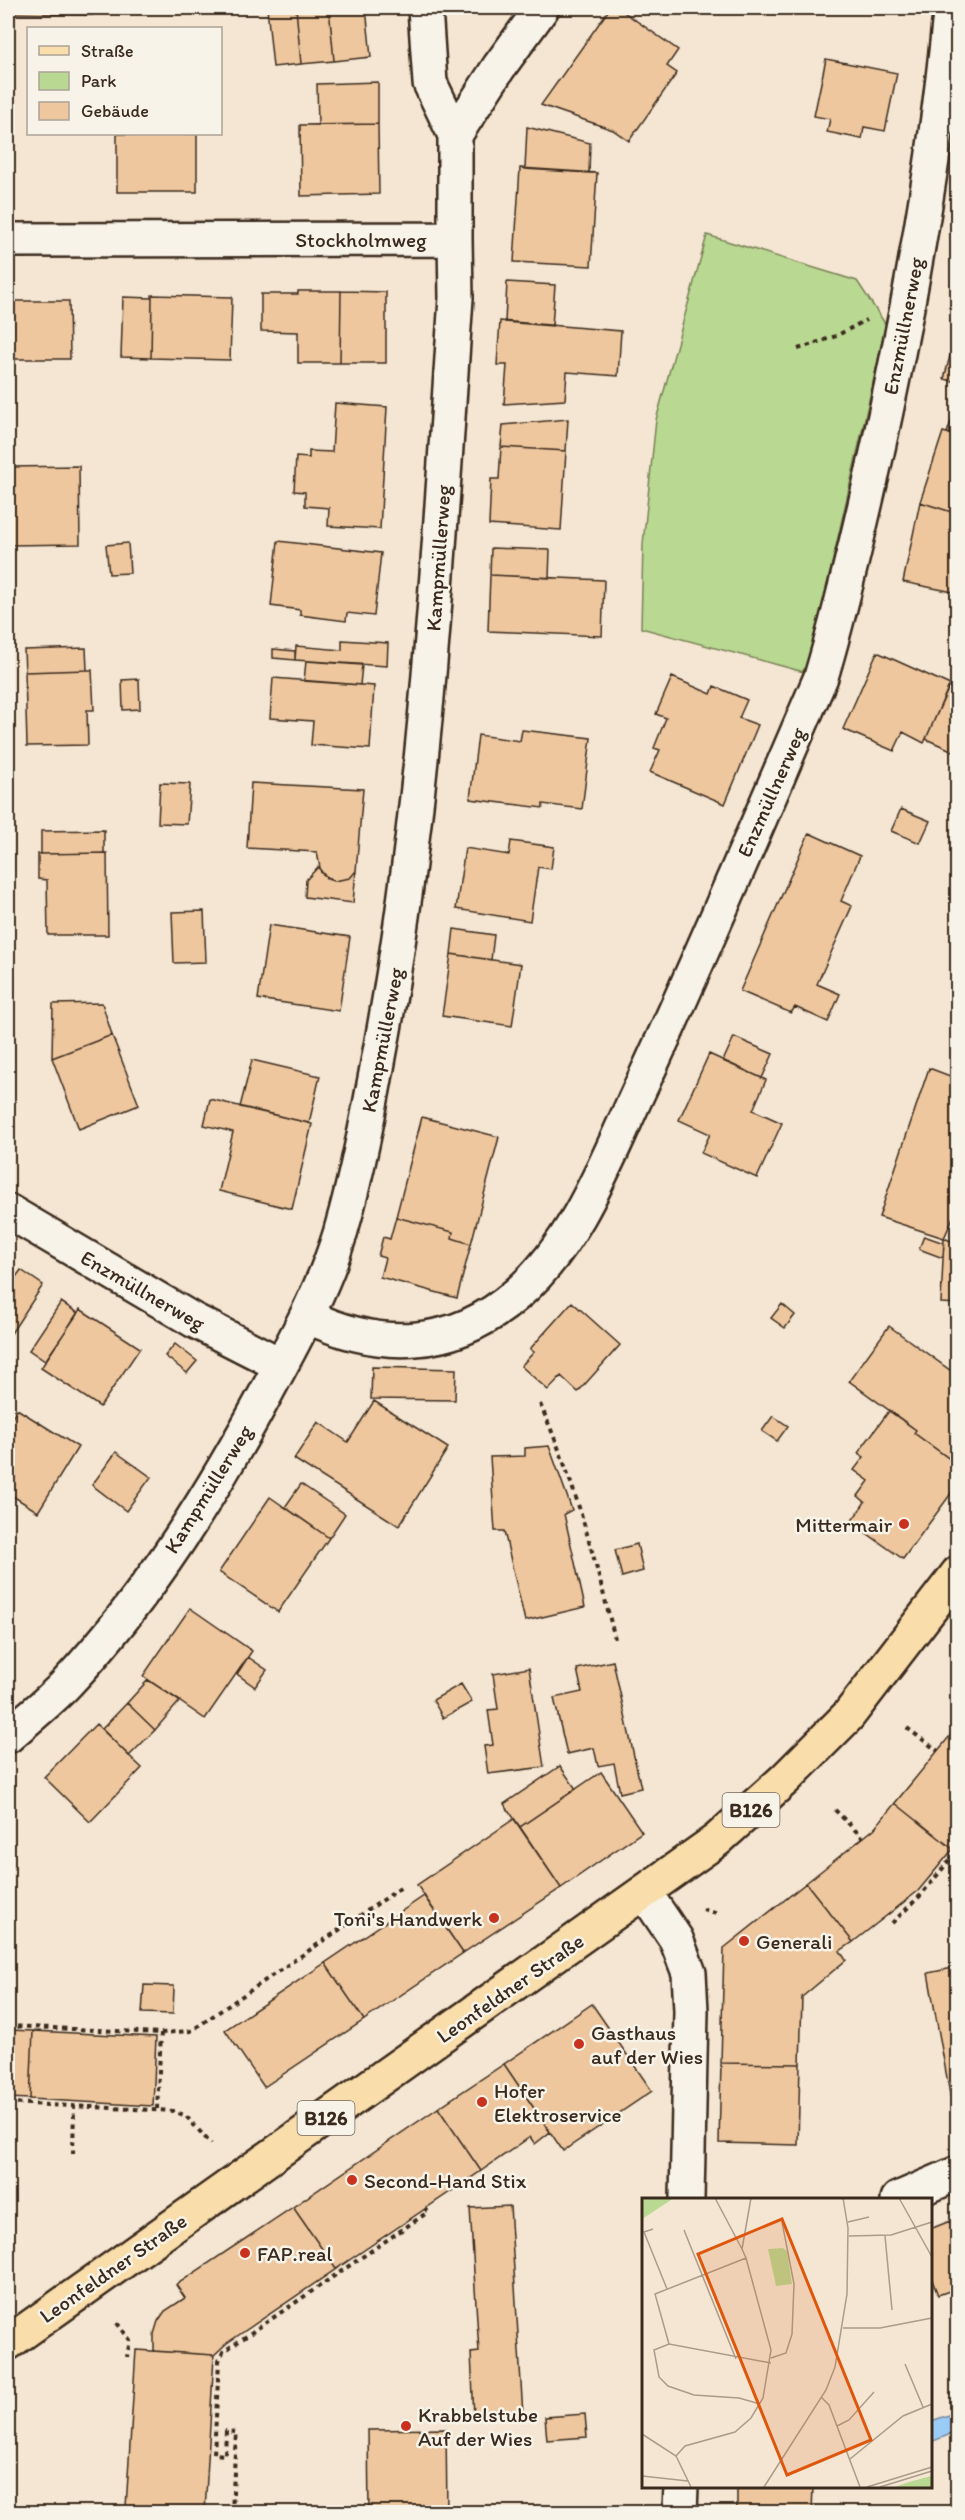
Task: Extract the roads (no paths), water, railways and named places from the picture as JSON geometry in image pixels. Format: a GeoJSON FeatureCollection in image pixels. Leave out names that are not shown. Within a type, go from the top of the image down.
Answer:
{"type":"FeatureCollection","features":[{"type":"Feature","properties":{"kind":"main road","name":"Leonfeldner Straße"},"geometry":{"type":"LineString","coordinates":[[8,2343],[717,1840],[828,1737],[898,1653],[957,1573]]}},
{"type":"Feature","properties":{"kind":"street"},"geometry":{"type":"LineString","coordinates":[[425,8],[430,83],[455,135]]}},
{"type":"Feature","properties":{"kind":"street"},"geometry":{"type":"LineString","coordinates":[[455,135],[499,67],[542,8]]}},
{"type":"Feature","properties":{"kind":"street","name":"Enzmüllnerweg"},"geometry":{"type":"LineString","coordinates":[[307,1317],[335,1330],[371,1339],[423,1341],[467,1327],[515,1296],[549,1263],[576,1221],[680,1001],[821,677],[838,622],[910,301],[942,100],[950,23]]}},
{"type":"Feature","properties":{"kind":"street","name":"Stockholmweg"},"geometry":{"type":"LineString","coordinates":[[8,240],[455,239],[455,135]]}},
{"type":"Feature","properties":{"kind":"street","name":"Kampmüllerweg"},"geometry":{"type":"LineString","coordinates":[[11,1726],[62,1688],[112,1631],[227,1464],[307,1317],[340,1232],[370,1106],[401,936],[426,728],[456,298],[455,239]]}},
{"type":"Feature","properties":{"kind":"street","name":"Enzmüllnerweg"},"geometry":{"type":"LineString","coordinates":[[8,1211],[193,1320],[281,1365]]}},
{"type":"Feature","properties":{"kind":"street"},"geometry":{"type":"LineString","coordinates":[[645,1893],[676,1939],[689,1973],[691,2011],[687,2198]]}},
{"type":"Feature","properties":{"kind":"street"},"geometry":{"type":"LineString","coordinates":[[900,2198],[957,2173]]}},
{"type":"Feature","properties":{"kind":"street"},"geometry":{"type":"LineString","coordinates":[[680,2512],[681,2487]]}},
{"type":"Feature","properties":{"kind":"water"},"geometry":{"type":"Polygon","coordinates":[[[949,2415],[956,2432],[932,2442],[932,2421],[949,2415]]]}},
{"type":"Feature","properties":{"kind":"place","name":"Mittermair"},"geometry":{"type":"Point","coordinates":[904,1524]}},
{"type":"Feature","properties":{"kind":"place","name":"Toni's Handwerk"},"geometry":{"type":"Point","coordinates":[494,1918]}},
{"type":"Feature","properties":{"kind":"place","name":"Generali"},"geometry":{"type":"Point","coordinates":[744,1941]}},
{"type":"Feature","properties":{"kind":"place","name":"Gasthaus auf der Wies"},"geometry":{"type":"Point","coordinates":[579,2044]}},
{"type":"Feature","properties":{"kind":"place","name":"Hofer Elektroservice"},"geometry":{"type":"Point","coordinates":[482,2102]}},
{"type":"Feature","properties":{"kind":"place","name":"Second-Hand Stix"},"geometry":{"type":"Point","coordinates":[352,2180]}},
{"type":"Feature","properties":{"kind":"place","name":"FAP.real"},"geometry":{"type":"Point","coordinates":[245,2253]}},
{"type":"Feature","properties":{"kind":"place","name":"Krabbelstube Auf der Wies"},"geometry":{"type":"Point","coordinates":[406,2426]}}]}
